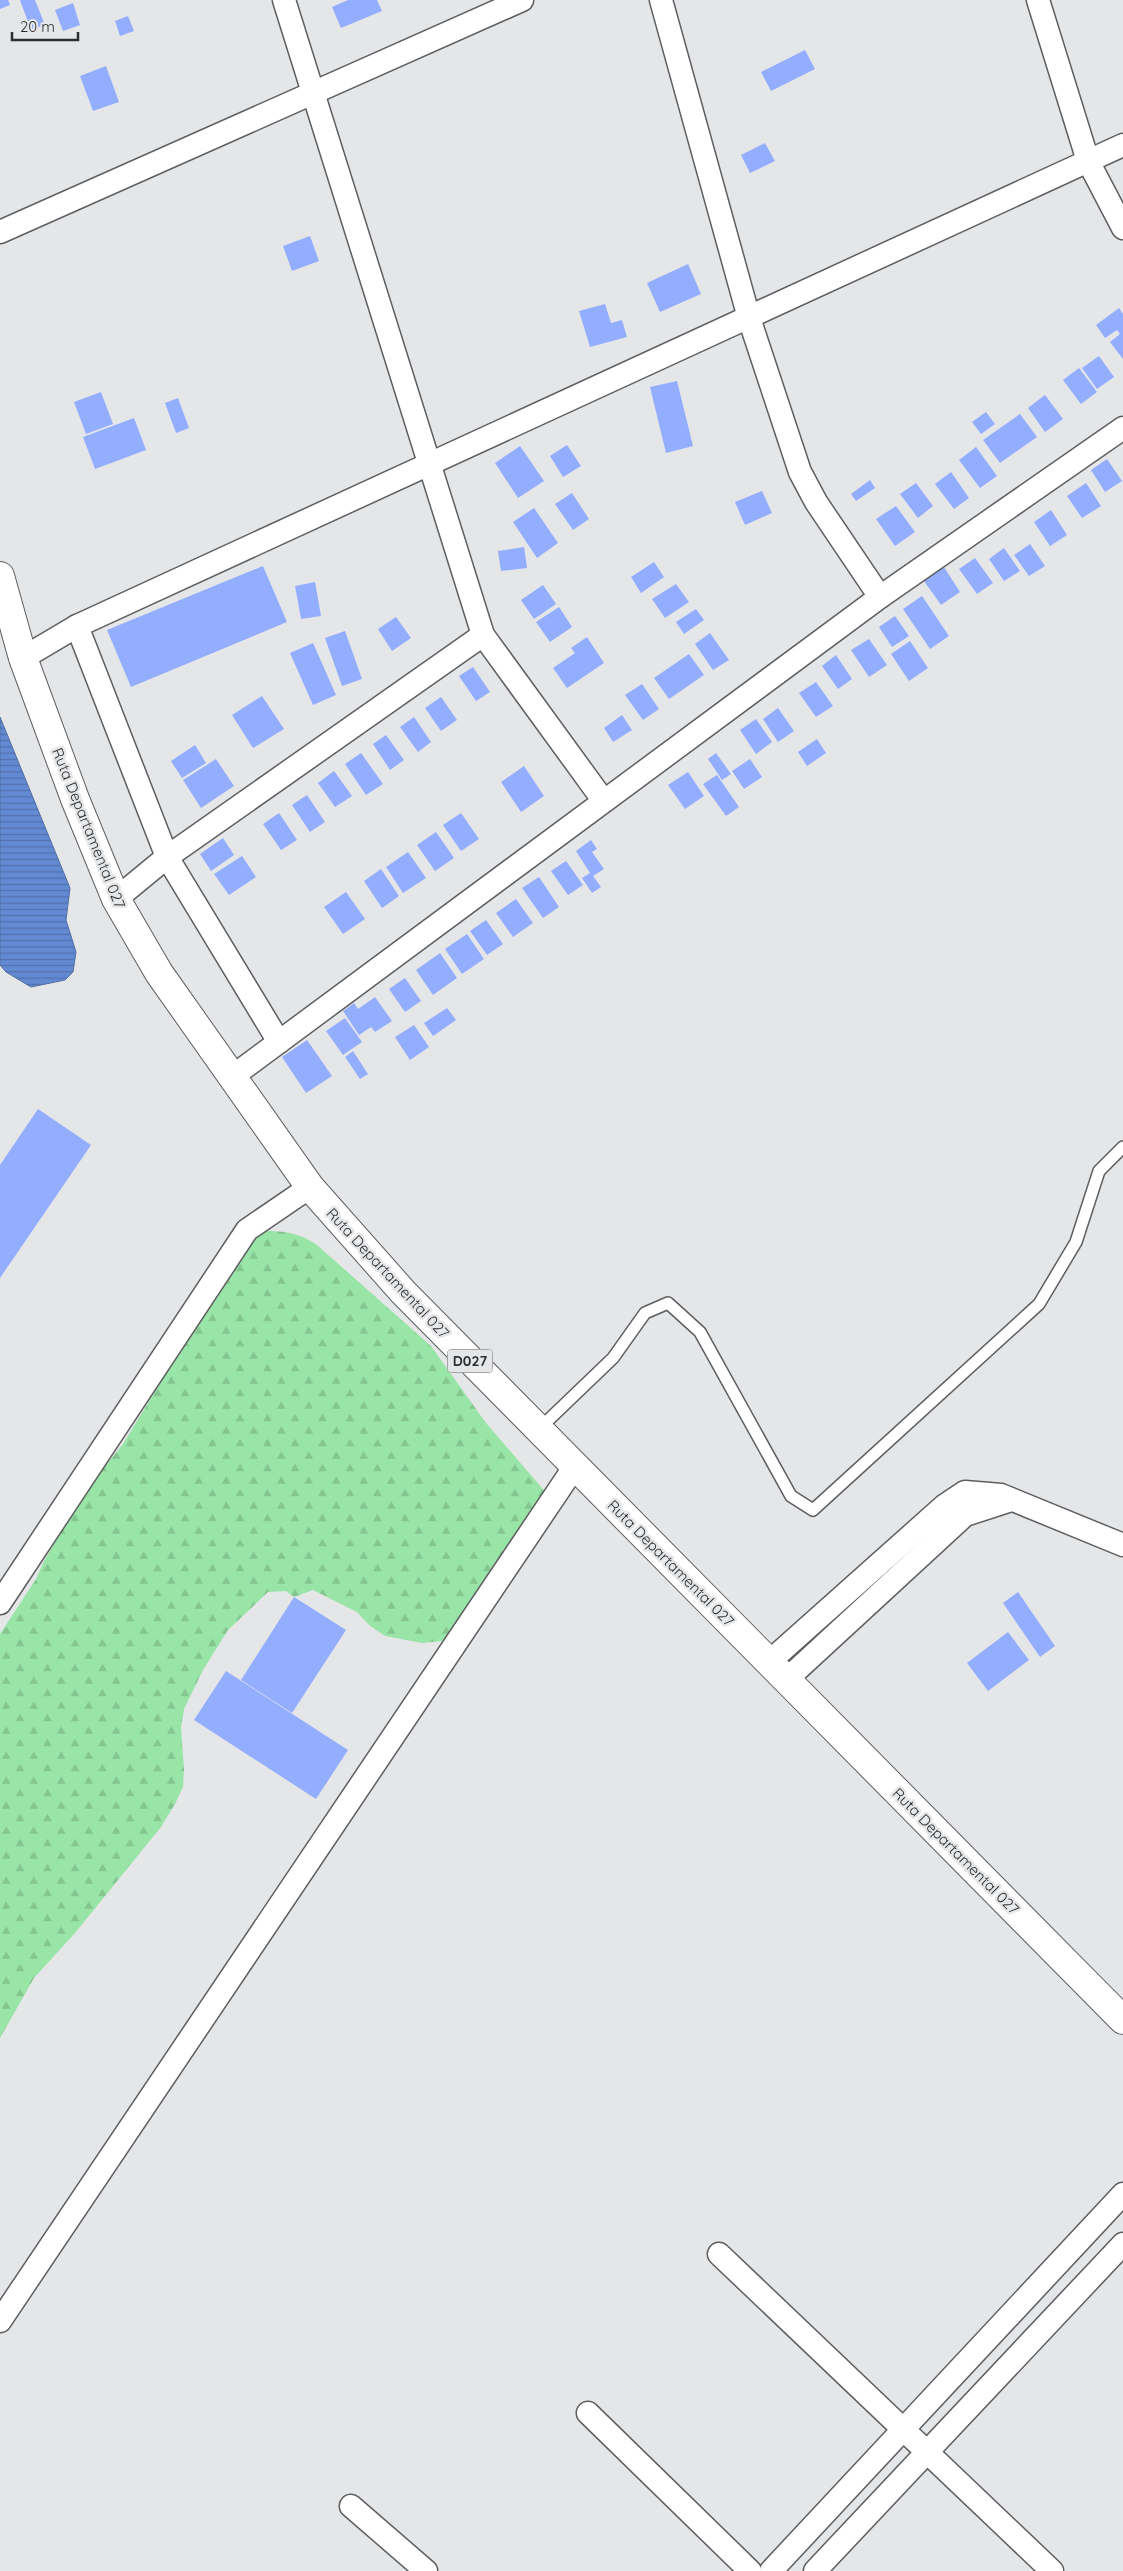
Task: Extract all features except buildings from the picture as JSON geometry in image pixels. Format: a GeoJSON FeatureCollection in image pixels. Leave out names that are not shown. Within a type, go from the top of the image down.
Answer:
{"type":"FeatureCollection","features":[{"type":"Feature","properties":{"kind":"main road","name":"Ruta Departamental 027"},"geometry":{"type":"LineString","coordinates":[[0,576],[5,609],[75,799],[116,899],[159,973],[310,1187],[402,1292],[1123,2020]]}},
{"type":"Feature","properties":{"kind":"street"},"geometry":{"type":"LineString","coordinates":[[284,0],[483,635],[603,800]]}},
{"type":"Feature","properties":{"kind":"street"},"geometry":{"type":"LineString","coordinates":[[0,232],[522,0]]}},
{"type":"Feature","properties":{"kind":"street"},"geometry":{"type":"LineString","coordinates":[[660,0],[749,318],[800,472],[816,502],[880,597]]}},
{"type":"Feature","properties":{"kind":"street"},"geometry":{"type":"LineString","coordinates":[[1038,0],[1088,161],[1123,228]]}},
{"type":"Feature","properties":{"kind":"street"},"geometry":{"type":"LineString","coordinates":[[24,658],[78,626],[1123,145]]}},
{"type":"Feature","properties":{"kind":"street"},"geometry":{"type":"LineString","coordinates":[[233,1076],[603,800],[880,597],[1123,428]]}},
{"type":"Feature","properties":{"kind":"street"},"geometry":{"type":"LineString","coordinates":[[78,626],[167,857],[279,1042]]}},
{"type":"Feature","properties":{"kind":"street"},"geometry":{"type":"LineString","coordinates":[[116,899],[167,857],[483,635]]}},
{"type":"Feature","properties":{"kind":"street"},"geometry":{"type":"LineString","coordinates":[[0,1603],[247,1230],[310,1187]]}},
{"type":"Feature","properties":{"kind":"street"},"geometry":{"type":"LineString","coordinates":[[0,2322],[575,1466]]}},
{"type":"Feature","properties":{"kind":"street"},"geometry":{"type":"LineString","coordinates":[[778,1671],[965,1515],[1012,1500],[1123,1546]]}},
{"type":"Feature","properties":{"kind":"street"},"geometry":{"type":"LineString","coordinates":[[771,2571],[1123,2194]]}},
{"type":"Feature","properties":{"kind":"street"},"geometry":{"type":"LineString","coordinates":[[815,2571],[1123,2244]]}},
{"type":"Feature","properties":{"kind":"street"},"geometry":{"type":"LineString","coordinates":[[719,2254],[1052,2571]]}},
{"type":"Feature","properties":{"kind":"street"},"geometry":{"type":"LineString","coordinates":[[588,2413],[750,2571]]}},
{"type":"Feature","properties":{"kind":"street"},"geometry":{"type":"LineString","coordinates":[[351,2506],[426,2571]]}},
{"type":"Feature","properties":{"kind":"lane"},"geometry":{"type":"LineString","coordinates":[[538,1429],[612,1358],[645,1313],[668,1303],[700,1332],[791,1496],[813,1510],[1039,1304],[1076,1242],[1099,1171],[1123,1147]]}},
{"type":"Feature","properties":{"kind":"green space"},"geometry":{"type":"Polygon","coordinates":[[[263,1231],[292,1234],[317,1245],[431,1346],[486,1423],[548,1495],[462,1639],[422,1643],[385,1636],[369,1625],[357,1612],[313,1590],[294,1597],[286,1591],[268,1592],[228,1630],[203,1670],[184,1709],[181,1728],[184,1769],[183,1787],[175,1804],[161,1827],[75,1933],[34,1978],[0,2038],[0,1634],[36,1579],[44,1561],[86,1490],[123,1444],[176,1357],[222,1267],[263,1231]]]}},
{"type":"Feature","properties":{"kind":"water"},"geometry":{"type":"Polygon","coordinates":[[[0,717],[70,888],[66,920],[76,952],[73,972],[65,980],[31,987],[6,972],[0,965],[0,717]]]}}]}
